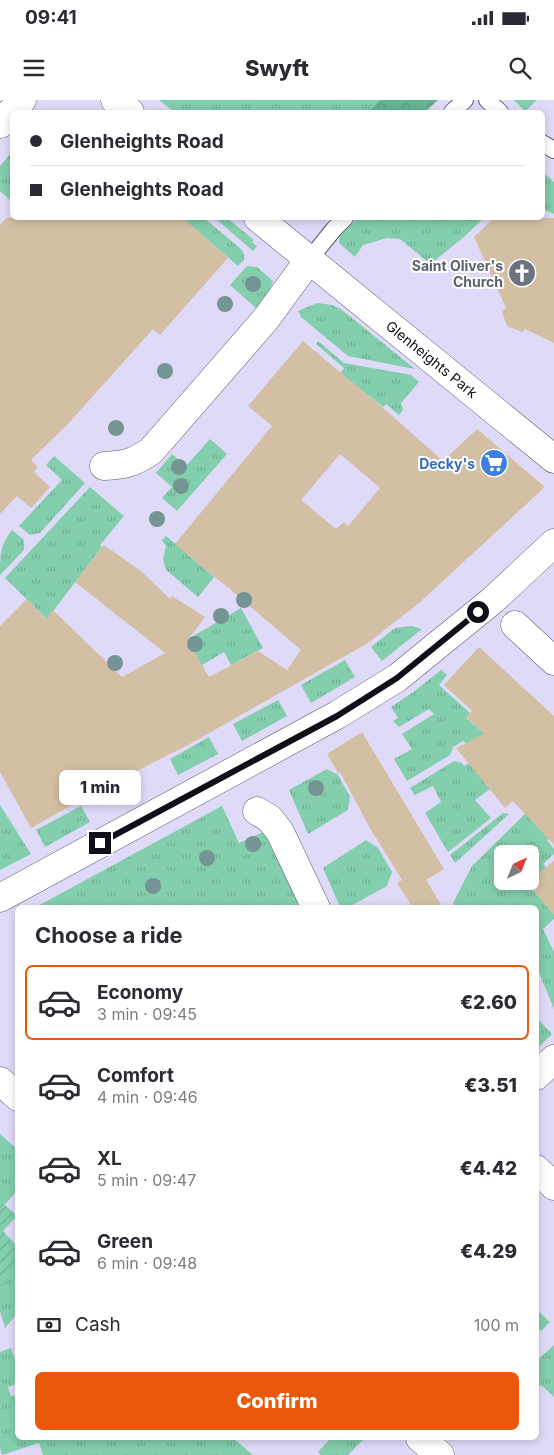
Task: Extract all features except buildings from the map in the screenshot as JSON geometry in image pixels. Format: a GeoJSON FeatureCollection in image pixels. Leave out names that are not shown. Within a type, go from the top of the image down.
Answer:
{"type":"FeatureCollection","features":[{"type":"Feature","properties":{"kind":"street"},"geometry":{"type":"LineString","coordinates":[[13,110],[22,100]]}},
{"type":"Feature","properties":{"kind":"street"},"geometry":{"type":"LineString","coordinates":[[115,100],[128,110]]}},
{"type":"Feature","properties":{"kind":"street"},"geometry":{"type":"LineString","coordinates":[[0,124],[10,113]]}},
{"type":"Feature","properties":{"kind":"street","name":"Glenheights Park"},"geometry":{"type":"LineString","coordinates":[[260,220],[554,459]]}},
{"type":"Feature","properties":{"kind":"street"},"geometry":{"type":"LineString","coordinates":[[104,466],[120,466],[135,462],[151,450],[265,320],[310,260]]}},
{"type":"Feature","properties":{"kind":"street"},"geometry":{"type":"LineString","coordinates":[[0,898],[337,716],[397,678],[493,600],[554,543]]}},
{"type":"Feature","properties":{"kind":"street"},"geometry":{"type":"LineString","coordinates":[[515,625],[554,661]]}},
{"type":"Feature","properties":{"kind":"street"},"geometry":{"type":"LineString","coordinates":[[257,811],[270,819],[280,832],[315,905]]}},
{"type":"Feature","properties":{"kind":"street"},"geometry":{"type":"LineString","coordinates":[[539,1073],[554,1059]]}},
{"type":"Feature","properties":{"kind":"street"},"geometry":{"type":"LineString","coordinates":[[0,1081],[15,1094]]}},
{"type":"Feature","properties":{"kind":"street"},"geometry":{"type":"LineString","coordinates":[[539,1172],[554,1186]]}},
{"type":"Feature","properties":{"kind":"street"},"geometry":{"type":"LineString","coordinates":[[422,1440],[440,1455]]}},
{"type":"Feature","properties":{"kind":"lane"},"geometry":{"type":"LineString","coordinates":[[454,110],[465,100]]}},
{"type":"Feature","properties":{"kind":"lane"},"geometry":{"type":"LineString","coordinates":[[487,100],[498,110]]}},
{"type":"Feature","properties":{"kind":"lane"},"geometry":{"type":"LineString","coordinates":[[310,260],[343,220]]}},
{"type":"Feature","properties":{"kind":"green space"},"geometry":{"type":"Polygon","coordinates":[[[159,100],[380,100],[370,110],[172,110],[159,100]]]}},
{"type":"Feature","properties":{"kind":"green space"},"geometry":{"type":"Polygon","coordinates":[[[380,100],[438,100],[427,110],[370,110],[380,100]]]}},
{"type":"Feature","properties":{"kind":"green space"},"geometry":{"type":"Polygon","coordinates":[[[514,100],[537,100],[526,110],[514,100]]]}},
{"type":"Feature","properties":{"kind":"green space"},"geometry":{"type":"Polygon","coordinates":[[[10,154],[10,200],[0,191],[0,166],[10,154]]]}},
{"type":"Feature","properties":{"kind":"green space"},"geometry":{"type":"Polygon","coordinates":[[[545,174],[554,182],[554,214],[545,210],[545,174]]]}},
{"type":"Feature","properties":{"kind":"green space"},"geometry":{"type":"Polygon","coordinates":[[[184,220],[206,220],[241,249],[244,254],[244,260],[238,266],[184,220]]]}},
{"type":"Feature","properties":{"kind":"green space"},"geometry":{"type":"Polygon","coordinates":[[[217,220],[229,220],[254,240],[252,242],[257,246],[253,251],[217,220]]]}},
{"type":"Feature","properties":{"kind":"green space"},"geometry":{"type":"Polygon","coordinates":[[[356,220],[482,220],[433,262],[428,262],[400,239],[387,238],[363,245],[355,257],[339,243],[340,235],[356,220]]]}},
{"type":"Feature","properties":{"kind":"green space"},"geometry":{"type":"Polygon","coordinates":[[[247,266],[257,267],[273,281],[268,294],[256,308],[230,285],[247,266]]]}},
{"type":"Feature","properties":{"kind":"green space"},"geometry":{"type":"Polygon","coordinates":[[[317,303],[332,305],[342,310],[415,369],[348,356],[301,317],[298,311],[317,303]]]}},
{"type":"Feature","properties":{"kind":"green space"},"geometry":{"type":"Polygon","coordinates":[[[318,341],[344,363],[411,375],[419,382],[401,403],[403,410],[399,415],[386,404],[383,407],[340,373],[344,368],[316,344],[318,341]]]}},
{"type":"Feature","properties":{"kind":"green space"},"geometry":{"type":"Polygon","coordinates":[[[210,439],[227,454],[177,511],[162,498],[172,487],[156,473],[172,454],[186,466],[210,439]]]}},
{"type":"Feature","properties":{"kind":"green space"},"geometry":{"type":"Polygon","coordinates":[[[54,456],[85,483],[40,533],[30,535],[19,526],[62,480],[46,465],[54,456]]]}},
{"type":"Feature","properties":{"kind":"green space"},"geometry":{"type":"Polygon","coordinates":[[[90,487],[124,516],[100,545],[102,547],[47,619],[5,578],[90,487]]]}},
{"type":"Feature","properties":{"kind":"green space"},"geometry":{"type":"Polygon","coordinates":[[[12,530],[24,540],[24,550],[0,575],[2,551],[5,541],[12,530]]]}},
{"type":"Feature","properties":{"kind":"green space"},"geometry":{"type":"Polygon","coordinates":[[[166,536],[214,577],[198,597],[166,570],[163,559],[166,546],[162,540],[166,536]]]}},
{"type":"Feature","properties":{"kind":"green space"},"geometry":{"type":"Polygon","coordinates":[[[241,608],[263,648],[231,665],[224,652],[202,665],[176,646],[241,608]]]}},
{"type":"Feature","properties":{"kind":"green space"},"geometry":{"type":"Polygon","coordinates":[[[412,626],[422,629],[382,661],[371,647],[395,628],[412,626]]]}},
{"type":"Feature","properties":{"kind":"green space"},"geometry":{"type":"Polygon","coordinates":[[[345,660],[355,677],[311,703],[301,685],[345,660]]]}},
{"type":"Feature","properties":{"kind":"green space"},"geometry":{"type":"Polygon","coordinates":[[[441,670],[447,675],[439,685],[470,713],[466,718],[479,729],[494,735],[490,789],[475,800],[491,818],[448,852],[425,813],[441,802],[433,786],[415,795],[410,788],[454,761],[462,763],[464,766],[480,757],[463,741],[453,747],[450,755],[407,781],[394,759],[412,749],[402,734],[434,714],[429,709],[399,727],[393,721],[398,718],[391,707],[441,670]]]}},
{"type":"Feature","properties":{"kind":"green space"},"geometry":{"type":"Polygon","coordinates":[[[278,700],[287,716],[242,741],[233,724],[278,700]]]}},
{"type":"Feature","properties":{"kind":"green space"},"geometry":{"type":"Polygon","coordinates":[[[209,737],[218,754],[178,775],[170,759],[209,737]]]}},
{"type":"Feature","properties":{"kind":"green space"},"geometry":{"type":"Polygon","coordinates":[[[327,769],[338,775],[350,797],[348,810],[308,834],[289,790],[327,769]]]}},
{"type":"Feature","properties":{"kind":"green space"},"geometry":{"type":"Polygon","coordinates":[[[0,805],[31,854],[0,870],[0,805]]]}},
{"type":"Feature","properties":{"kind":"green space"},"geometry":{"type":"Polygon","coordinates":[[[81,806],[90,822],[45,847],[36,830],[81,806]]]}},
{"type":"Feature","properties":{"kind":"green space"},"geometry":{"type":"Polygon","coordinates":[[[222,806],[239,843],[266,831],[300,905],[40,905],[222,806]]]}},
{"type":"Feature","properties":{"kind":"green space"},"geometry":{"type":"Polygon","coordinates":[[[503,813],[509,814],[455,863],[450,855],[503,813]]]}},
{"type":"Feature","properties":{"kind":"green space"},"geometry":{"type":"Polygon","coordinates":[[[525,814],[554,834],[547,840],[554,849],[554,854],[543,864],[553,876],[539,879],[539,845],[494,845],[494,890],[533,890],[554,913],[554,919],[543,929],[554,952],[554,1009],[539,972],[539,905],[454,905],[453,903],[472,866],[525,814]]]}},
{"type":"Feature","properties":{"kind":"green space"},"geometry":{"type":"Polygon","coordinates":[[[366,840],[378,848],[392,872],[387,886],[353,905],[339,905],[323,868],[366,840]]]}},
{"type":"Feature","properties":{"kind":"green space"},"geometry":{"type":"Polygon","coordinates":[[[539,1020],[552,1034],[539,1047],[539,1020]]]}},
{"type":"Feature","properties":{"kind":"green space"},"geometry":{"type":"Polygon","coordinates":[[[0,1134],[15,1147],[15,1193],[0,1210],[0,1134]]]}},
{"type":"Feature","properties":{"kind":"green space"},"geometry":{"type":"Polygon","coordinates":[[[5,1205],[15,1214],[15,1218],[3,1231],[15,1244],[15,1270],[0,1288],[0,1210],[5,1205]]]}},
{"type":"Feature","properties":{"kind":"green space"},"geometry":{"type":"Polygon","coordinates":[[[15,1270],[15,1316],[5,1328],[0,1311],[0,1288],[15,1270]]]}},
{"type":"Feature","properties":{"kind":"green space"},"geometry":{"type":"Polygon","coordinates":[[[539,1312],[550,1322],[541,1331],[539,1330],[539,1312]]]}},
{"type":"Feature","properties":{"kind":"green space"},"geometry":{"type":"Polygon","coordinates":[[[554,1345],[554,1397],[541,1385],[539,1387],[539,1358],[554,1345]]]}},
{"type":"Feature","properties":{"kind":"green space"},"geometry":{"type":"Polygon","coordinates":[[[11,1348],[15,1360],[15,1385],[8,1387],[11,1396],[15,1395],[15,1440],[235,1440],[253,1455],[43,1455],[39,1443],[2,1455],[0,1448],[0,1352],[11,1348]]]}},
{"type":"Feature","properties":{"kind":"green space"},"geometry":{"type":"Polygon","coordinates":[[[329,1440],[363,1440],[348,1455],[321,1455],[318,1452],[329,1440]]]}},
{"type":"Feature","properties":{"kind":"place","name":"Saint Oliver's Church"},"geometry":{"type":"Point","coordinates":[522,273]}},
{"type":"Feature","properties":{"kind":"place","name":"Decky's"},"geometry":{"type":"Point","coordinates":[494,463]}},
{"type":"Feature","properties":{"kind":"route"},"geometry":{"type":"LineString","coordinates":[[100,843],[337,716],[397,678],[478,612]]}}]}
